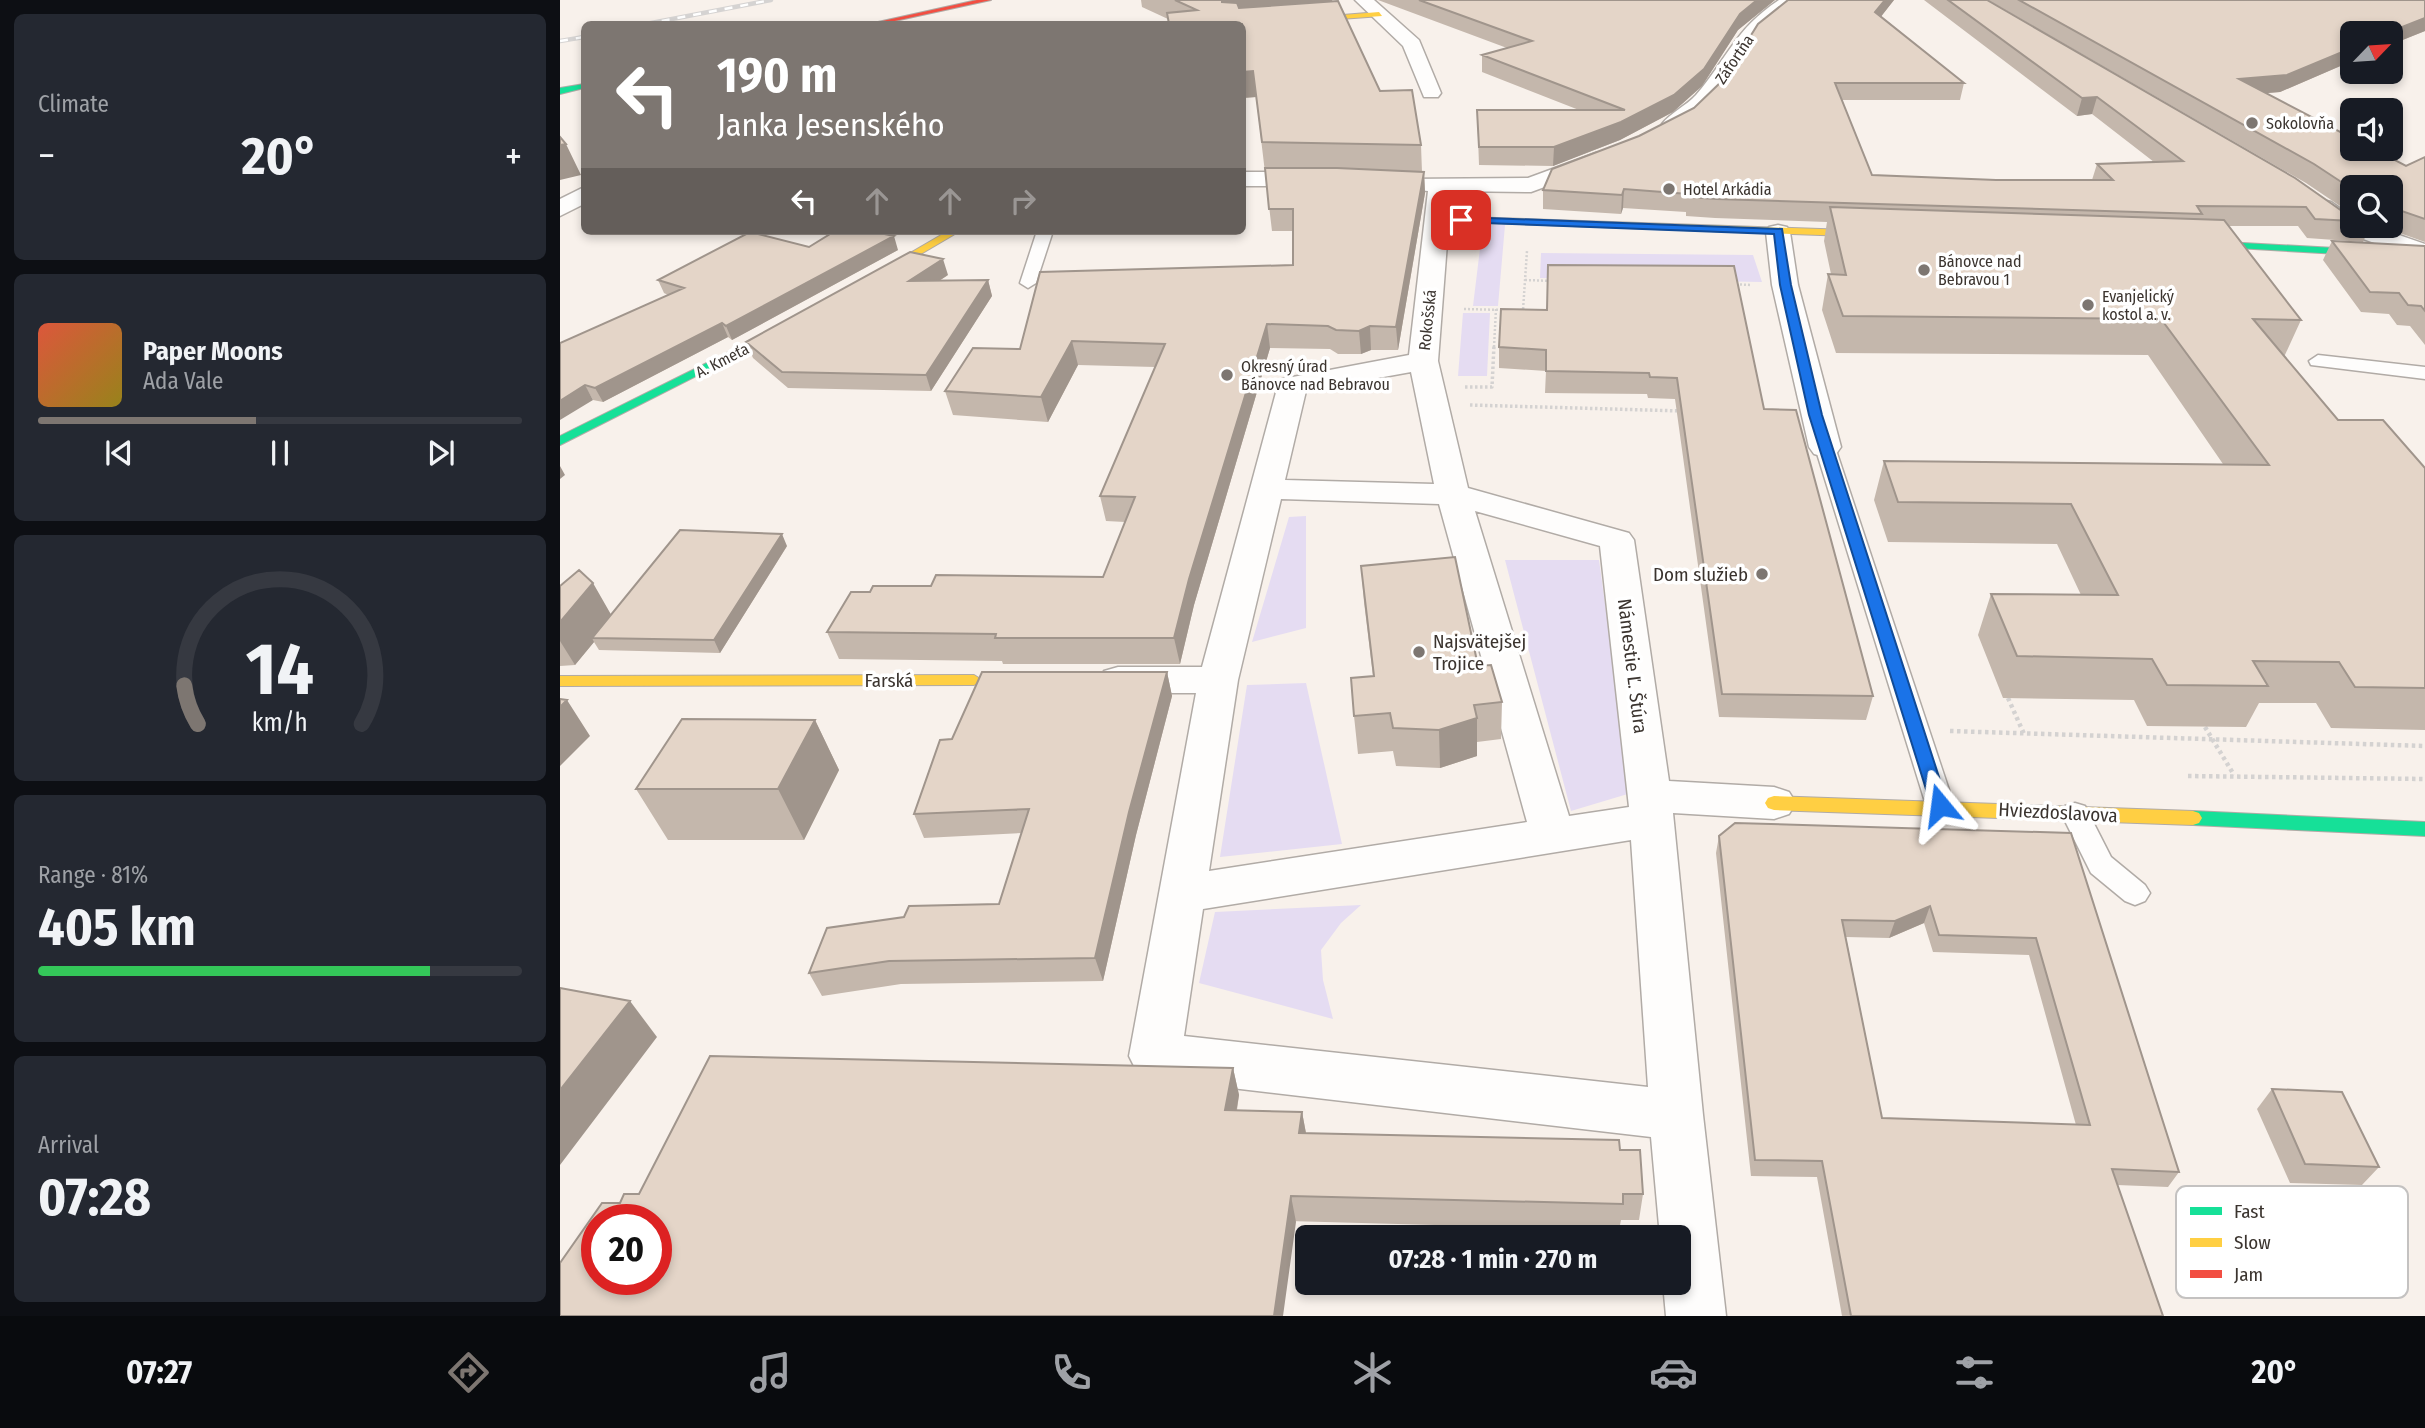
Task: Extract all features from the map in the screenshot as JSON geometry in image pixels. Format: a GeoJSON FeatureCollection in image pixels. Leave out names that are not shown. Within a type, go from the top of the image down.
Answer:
{"type":"FeatureCollection","features":[{"type":"Feature","properties":{"kind":"street"},"geometry":{"type":"LineString","coordinates":[[887,21],[987,0]]}},
{"type":"Feature","properties":{"kind":"street"},"geometry":{"type":"LineString","coordinates":[[1364,0],[1412,44],[1431,93]]}},
{"type":"Feature","properties":{"kind":"street","name":"Záfortňa"},"geometry":{"type":"LineString","coordinates":[[1650,136],[1682,119],[1712,92],[1747,35],[1772,12],[1791,0]]}},
{"type":"Feature","properties":{"kind":"street"},"geometry":{"type":"LineString","coordinates":[[1246,23],[1379,14]]}},
{"type":"Feature","properties":{"kind":"street"},"geometry":{"type":"LineString","coordinates":[[560,91],[581,87]]}},
{"type":"Feature","properties":{"kind":"street"},"geometry":{"type":"LineString","coordinates":[[1390,182],[1531,185],[1616,152]]}},
{"type":"Feature","properties":{"kind":"street"},"geometry":{"type":"LineString","coordinates":[[1246,180],[1339,179]]}},
{"type":"Feature","properties":{"kind":"street","name":"Rokošská"},"geometry":{"type":"LineString","coordinates":[[1440,185],[1423,361],[1453,494]]}},
{"type":"Feature","properties":{"kind":"street"},"geometry":{"type":"LineString","coordinates":[[560,209],[581,196]]}},
{"type":"Feature","properties":{"kind":"street"},"geometry":{"type":"LineString","coordinates":[[2307,197],[2340,220]]}},
{"type":"Feature","properties":{"kind":"street"},"geometry":{"type":"LineString","coordinates":[[1438,219],[1900,235]]}},
{"type":"Feature","properties":{"kind":"street"},"geometry":{"type":"LineString","coordinates":[[2309,248],[2340,229]]}},
{"type":"Feature","properties":{"kind":"street"},"geometry":{"type":"LineString","coordinates":[[1778,232],[1785,285],[1825,447]]}},
{"type":"Feature","properties":{"kind":"street"},"geometry":{"type":"LineString","coordinates":[[851,290],[948,235]]}},
{"type":"Feature","properties":{"kind":"street"},"geometry":{"type":"LineString","coordinates":[[2381,238],[2425,255]]}},
{"type":"Feature","properties":{"kind":"street"},"geometry":{"type":"LineString","coordinates":[[2170,243],[2425,255]]}},
{"type":"Feature","properties":{"kind":"street","name":"A. Kmeťa"},"geometry":{"type":"LineString","coordinates":[[560,441],[806,316]]}},
{"type":"Feature","properties":{"kind":"street"},"geometry":{"type":"LineString","coordinates":[[1423,361],[1293,385],[1218,680],[1155,1056],[1676,1115]]}},
{"type":"Feature","properties":{"kind":"street"},"geometry":{"type":"LineString","coordinates":[[1265,489],[1453,494],[1553,835]]}},
{"type":"Feature","properties":{"kind":"street","name":"Námestie Ľ. Štúra"},"geometry":{"type":"LineString","coordinates":[[1453,494],[1617,540],[1651,808],[1676,1115],[1696,1314]]}},
{"type":"Feature","properties":{"kind":"street","name":"Farská"},"geometry":{"type":"LineString","coordinates":[[560,681],[1014,680]]}},
{"type":"Feature","properties":{"kind":"street"},"geometry":{"type":"LineString","coordinates":[[1082,680],[1218,680]]}},
{"type":"Feature","properties":{"kind":"street","name":"Hviezdoslavova"},"geometry":{"type":"LineString","coordinates":[[1181,894],[1553,835],[1651,808],[1774,803],[1940,805],[2425,829]]}},
{"type":"Feature","properties":{"kind":"lane"},"geometry":{"type":"LineString","coordinates":[[1028,283],[1044,235]]}},
{"type":"Feature","properties":{"kind":"lane"},"geometry":{"type":"LineString","coordinates":[[2318,361],[2425,373]]}},
{"type":"Feature","properties":{"kind":"lane"},"geometry":{"type":"LineString","coordinates":[[1825,447],[1940,805]]}},
{"type":"Feature","properties":{"kind":"lane"},"geometry":{"type":"LineString","coordinates":[[2075,813],[2101,865],[2136,893]]}},
{"type":"Feature","properties":{"kind":"path"},"geometry":{"type":"LineString","coordinates":[[1468,310],[1523,310],[1527,251]]}},
{"type":"Feature","properties":{"kind":"path"},"geometry":{"type":"LineString","coordinates":[[1525,280],[1552,281]]}},
{"type":"Feature","properties":{"kind":"path"},"geometry":{"type":"LineString","coordinates":[[1730,284],[1785,285]]}},
{"type":"Feature","properties":{"kind":"path"},"geometry":{"type":"LineString","coordinates":[[1471,387],[1492,387],[1496,309]]}},
{"type":"Feature","properties":{"kind":"path"},"geometry":{"type":"LineString","coordinates":[[1433,404],[1692,412]]}},
{"type":"Feature","properties":{"kind":"path"},"geometry":{"type":"LineString","coordinates":[[2008,698],[2024,734]]}},
{"type":"Feature","properties":{"kind":"path"},"geometry":{"type":"LineString","coordinates":[[2205,727],[2234,775]]}},
{"type":"Feature","properties":{"kind":"path"},"geometry":{"type":"LineString","coordinates":[[1916,730],[2425,746]]}},
{"type":"Feature","properties":{"kind":"shaded area"},"geometry":{"type":"Polygon","coordinates":[[[1483,224],[1505,225],[1498,306],[1473,306],[1483,224]]]}},
{"type":"Feature","properties":{"kind":"shaded area"},"geometry":{"type":"Polygon","coordinates":[[[1541,253],[1753,255],[1762,282],[1540,278],[1541,253]]]}},
{"type":"Feature","properties":{"kind":"shaded area"},"geometry":{"type":"Polygon","coordinates":[[[1463,313],[1490,313],[1487,376],[1458,376],[1463,313]]]}},
{"type":"Feature","properties":{"kind":"shaded area"},"geometry":{"type":"Polygon","coordinates":[[[1306,516],[1306,628],[1252,642],[1289,517],[1306,516]]]}},
{"type":"Feature","properties":{"kind":"shaded area"},"geometry":{"type":"Polygon","coordinates":[[[1505,560],[1599,560],[1631,793],[1571,811],[1505,560]]]}},
{"type":"Feature","properties":{"kind":"shaded area"},"geometry":{"type":"Polygon","coordinates":[[[1306,683],[1342,844],[1220,857],[1247,685],[1306,683]]]}},
{"type":"Feature","properties":{"kind":"shaded area"},"geometry":{"type":"Polygon","coordinates":[[[1361,905],[1341,923],[1321,950],[1323,980],[1333,1019],[1199,983],[1215,912],[1361,905]]]}},
{"type":"Feature","properties":{"kind":"building"},"geometry":{"type":"Polygon","coordinates":[[[1175,0],[1222,0],[1237,3],[1239,8],[1338,1],[1380,91],[1412,90],[1421,145],[1262,142],[1253,71],[1246,72],[1246,21],[1168,21],[1167,13],[1197,10],[1175,0]]]}},
{"type":"Feature","properties":{"kind":"building"},"geometry":{"type":"Polygon","coordinates":[[[1419,0],[1757,0],[1740,14],[1704,69],[1674,95],[1621,122],[1554,147],[1479,147],[1477,110],[1625,110],[1482,55],[1532,41],[1419,0]]]}},
{"type":"Feature","properties":{"kind":"building"},"geometry":{"type":"Polygon","coordinates":[[[1788,0],[1885,0],[1875,12],[1964,83],[1835,83],[1872,175],[1996,180],[2113,180],[2097,164],[2183,161],[2097,97],[2082,98],[1948,0],[1987,0],[2295,178],[2340,210],[2340,220],[2315,219],[2306,207],[2197,206],[2202,214],[1717,199],[1624,189],[1622,195],[1543,190],[1552,169],[1639,136],[1694,108],[1723,80],[1758,24],[1788,0]]]}},
{"type":"Feature","properties":{"kind":"building"},"geometry":{"type":"Polygon","coordinates":[[[2019,0],[2425,0],[2425,18],[2403,27],[2403,21],[2340,21],[2340,53],[2287,75],[2239,79],[2340,132],[2340,161],[2397,161],[2406,166],[2425,157],[2425,219],[2403,211],[2403,175],[2340,175],[2340,181],[2314,164],[2019,0]]]}},
{"type":"Feature","properties":{"kind":"building"},"geometry":{"type":"Polygon","coordinates":[[[1265,168],[1424,172],[1396,327],[1370,326],[1359,331],[1336,330],[1328,326],[1267,324],[1189,579],[1174,638],[995,638],[996,634],[827,632],[851,592],[870,592],[873,586],[931,586],[936,575],[1103,577],[1135,497],[1100,496],[1165,344],[1072,341],[1041,397],[945,391],[973,348],[1020,349],[1040,272],[1293,265],[1293,209],[1269,209],[1265,168]]]}},
{"type":"Feature","properties":{"kind":"building"},"geometry":{"type":"Polygon","coordinates":[[[1830,207],[2224,220],[2301,320],[2253,319],[2338,420],[2383,420],[2425,468],[2425,688],[2355,687],[2339,662],[2253,661],[2268,686],[2167,685],[2152,659],[2017,656],[1991,594],[2118,595],[2071,504],[1898,502],[1884,461],[2269,465],[2161,319],[1843,316],[1828,274],[1846,275],[1830,207]]]}},
{"type":"Feature","properties":{"kind":"building"},"geometry":{"type":"Polygon","coordinates":[[[744,235],[762,235],[809,247],[828,235],[894,236],[726,326],[722,323],[595,388],[585,385],[560,401],[560,343],[684,288],[658,280],[744,235]]]}},
{"type":"Feature","properties":{"kind":"building"},"geometry":{"type":"Polygon","coordinates":[[[2332,241],[2425,246],[2425,311],[2421,306],[2408,305],[2399,293],[2370,292],[2332,241]]]}},
{"type":"Feature","properties":{"kind":"building"},"geometry":{"type":"Polygon","coordinates":[[[910,252],[943,259],[909,281],[988,280],[926,375],[782,372],[746,342],[910,252]]]}},
{"type":"Feature","properties":{"kind":"building"},"geometry":{"type":"Polygon","coordinates":[[[1548,265],[1734,266],[1764,409],[1796,410],[1873,696],[1722,694],[1677,378],[1650,377],[1649,373],[1546,371],[1546,350],[1499,347],[1501,309],[1547,310],[1548,265]]]}},
{"type":"Feature","properties":{"kind":"building"},"geometry":{"type":"Polygon","coordinates":[[[680,530],[782,534],[714,640],[592,638],[680,530]]]}},
{"type":"Feature","properties":{"kind":"building","name":"Najsvätejšej Trojice"},"geometry":{"type":"Polygon","coordinates":[[[1455,557],[1478,666],[1491,665],[1502,702],[1474,705],[1477,718],[1439,730],[1393,728],[1390,713],[1354,716],[1351,678],[1374,676],[1361,566],[1455,557]]]}},
{"type":"Feature","properties":{"kind":"building"},"geometry":{"type":"Polygon","coordinates":[[[579,570],[593,583],[560,622],[560,586],[579,570]]]}},
{"type":"Feature","properties":{"kind":"building"},"geometry":{"type":"Polygon","coordinates":[[[982,672],[1167,672],[1129,812],[1095,958],[889,961],[809,973],[827,928],[904,917],[909,906],[999,904],[1029,809],[914,814],[940,740],[952,739],[982,672]]]}},
{"type":"Feature","properties":{"kind":"building"},"geometry":{"type":"Polygon","coordinates":[[[682,719],[815,720],[778,789],[636,789],[682,719]]]}},
{"type":"Feature","properties":{"kind":"building"},"geometry":{"type":"Polygon","coordinates":[[[1735,823],[2071,833],[2179,1172],[2112,1169],[2163,1316],[1851,1316],[1822,1161],[1755,1160],[1719,836],[1735,823]],[[1930,906],[1895,921],[1842,920],[1882,1118],[2090,1125],[2036,938],[1939,935],[1930,906]]]}},
{"type":"Feature","properties":{"kind":"building"},"geometry":{"type":"Polygon","coordinates":[[[560,988],[630,1001],[560,1090],[560,988]]]}},
{"type":"Feature","properties":{"kind":"building"},"geometry":{"type":"Polygon","coordinates":[[[710,1056],[1233,1068],[1225,1110],[1302,1112],[1299,1133],[1619,1140],[1620,1150],[1640,1150],[1643,1194],[1623,1194],[1623,1204],[1291,1196],[1274,1316],[560,1316],[560,1263],[581,1233],[581,1295],[672,1295],[672,1204],[601,1204],[620,1203],[624,1194],[639,1194],[710,1056]]]}},
{"type":"Feature","properties":{"kind":"building"},"geometry":{"type":"Polygon","coordinates":[[[2272,1089],[2342,1092],[2379,1167],[2305,1164],[2272,1089]]]}},
{"type":"Feature","properties":{"kind":"railway"},"geometry":{"type":"LineString","coordinates":[[662,21],[771,0]]}},
{"type":"Feature","properties":{"kind":"railway"},"geometry":{"type":"LineString","coordinates":[[560,41],[581,38]]}},
{"type":"Feature","properties":{"kind":"traffic: fast"},"geometry":{"type":"LineString","coordinates":[[560,91],[581,87]]}},
{"type":"Feature","properties":{"kind":"traffic: fast"},"geometry":{"type":"LineString","coordinates":[[2189,243],[2425,256]]}},
{"type":"Feature","properties":{"kind":"traffic: fast"},"geometry":{"type":"LineString","coordinates":[[560,441],[795,322]]}},
{"type":"Feature","properties":{"kind":"traffic: fast"},"geometry":{"type":"LineString","coordinates":[[2193,818],[2425,829]]}},
{"type":"Feature","properties":{"kind":"traffic: slow"},"geometry":{"type":"LineString","coordinates":[[1246,23],[1379,14]]}},
{"type":"Feature","properties":{"kind":"traffic: slow"},"geometry":{"type":"LineString","coordinates":[[1438,219],[1877,234]]}},
{"type":"Feature","properties":{"kind":"traffic: slow"},"geometry":{"type":"LineString","coordinates":[[869,280],[948,235]]}},
{"type":"Feature","properties":{"kind":"traffic: slow"},"geometry":{"type":"LineString","coordinates":[[560,681],[974,680]]}},
{"type":"Feature","properties":{"kind":"traffic: slow"},"geometry":{"type":"LineString","coordinates":[[1774,803],[2193,818]]}},
{"type":"Feature","properties":{"kind":"traffic: jam"},"geometry":{"type":"LineString","coordinates":[[887,21],[987,0]]}},
{"type":"Feature","properties":{"kind":"place","name":"Sokolovňa"},"geometry":{"type":"Point","coordinates":[2252,123]}},
{"type":"Feature","properties":{"kind":"place","name":"Hotel Arkádia"},"geometry":{"type":"Point","coordinates":[1669,189]}},
{"type":"Feature","properties":{"kind":"place","name":"Bánovce nad Bebravou 1"},"geometry":{"type":"Point","coordinates":[1924,270]}},
{"type":"Feature","properties":{"kind":"place","name":"Evanjelický kostol a. v."},"geometry":{"type":"Point","coordinates":[2088,305]}},
{"type":"Feature","properties":{"kind":"place","name":"Okresný úrad Bánovce nad Bebravou"},"geometry":{"type":"Point","coordinates":[1227,375]}},
{"type":"Feature","properties":{"kind":"place","name":"Dom služieb"},"geometry":{"type":"Point","coordinates":[1762,574]}},
{"type":"Feature","properties":{"kind":"place","name":"Najsvätejšej Trojice"},"geometry":{"type":"Point","coordinates":[1419,652]}},
{"type":"Feature","properties":{"kind":"route"},"geometry":{"type":"LineString","coordinates":[[1461,220],[1778,232],[1785,285],[1816,415],[1940,805]]}}]}
